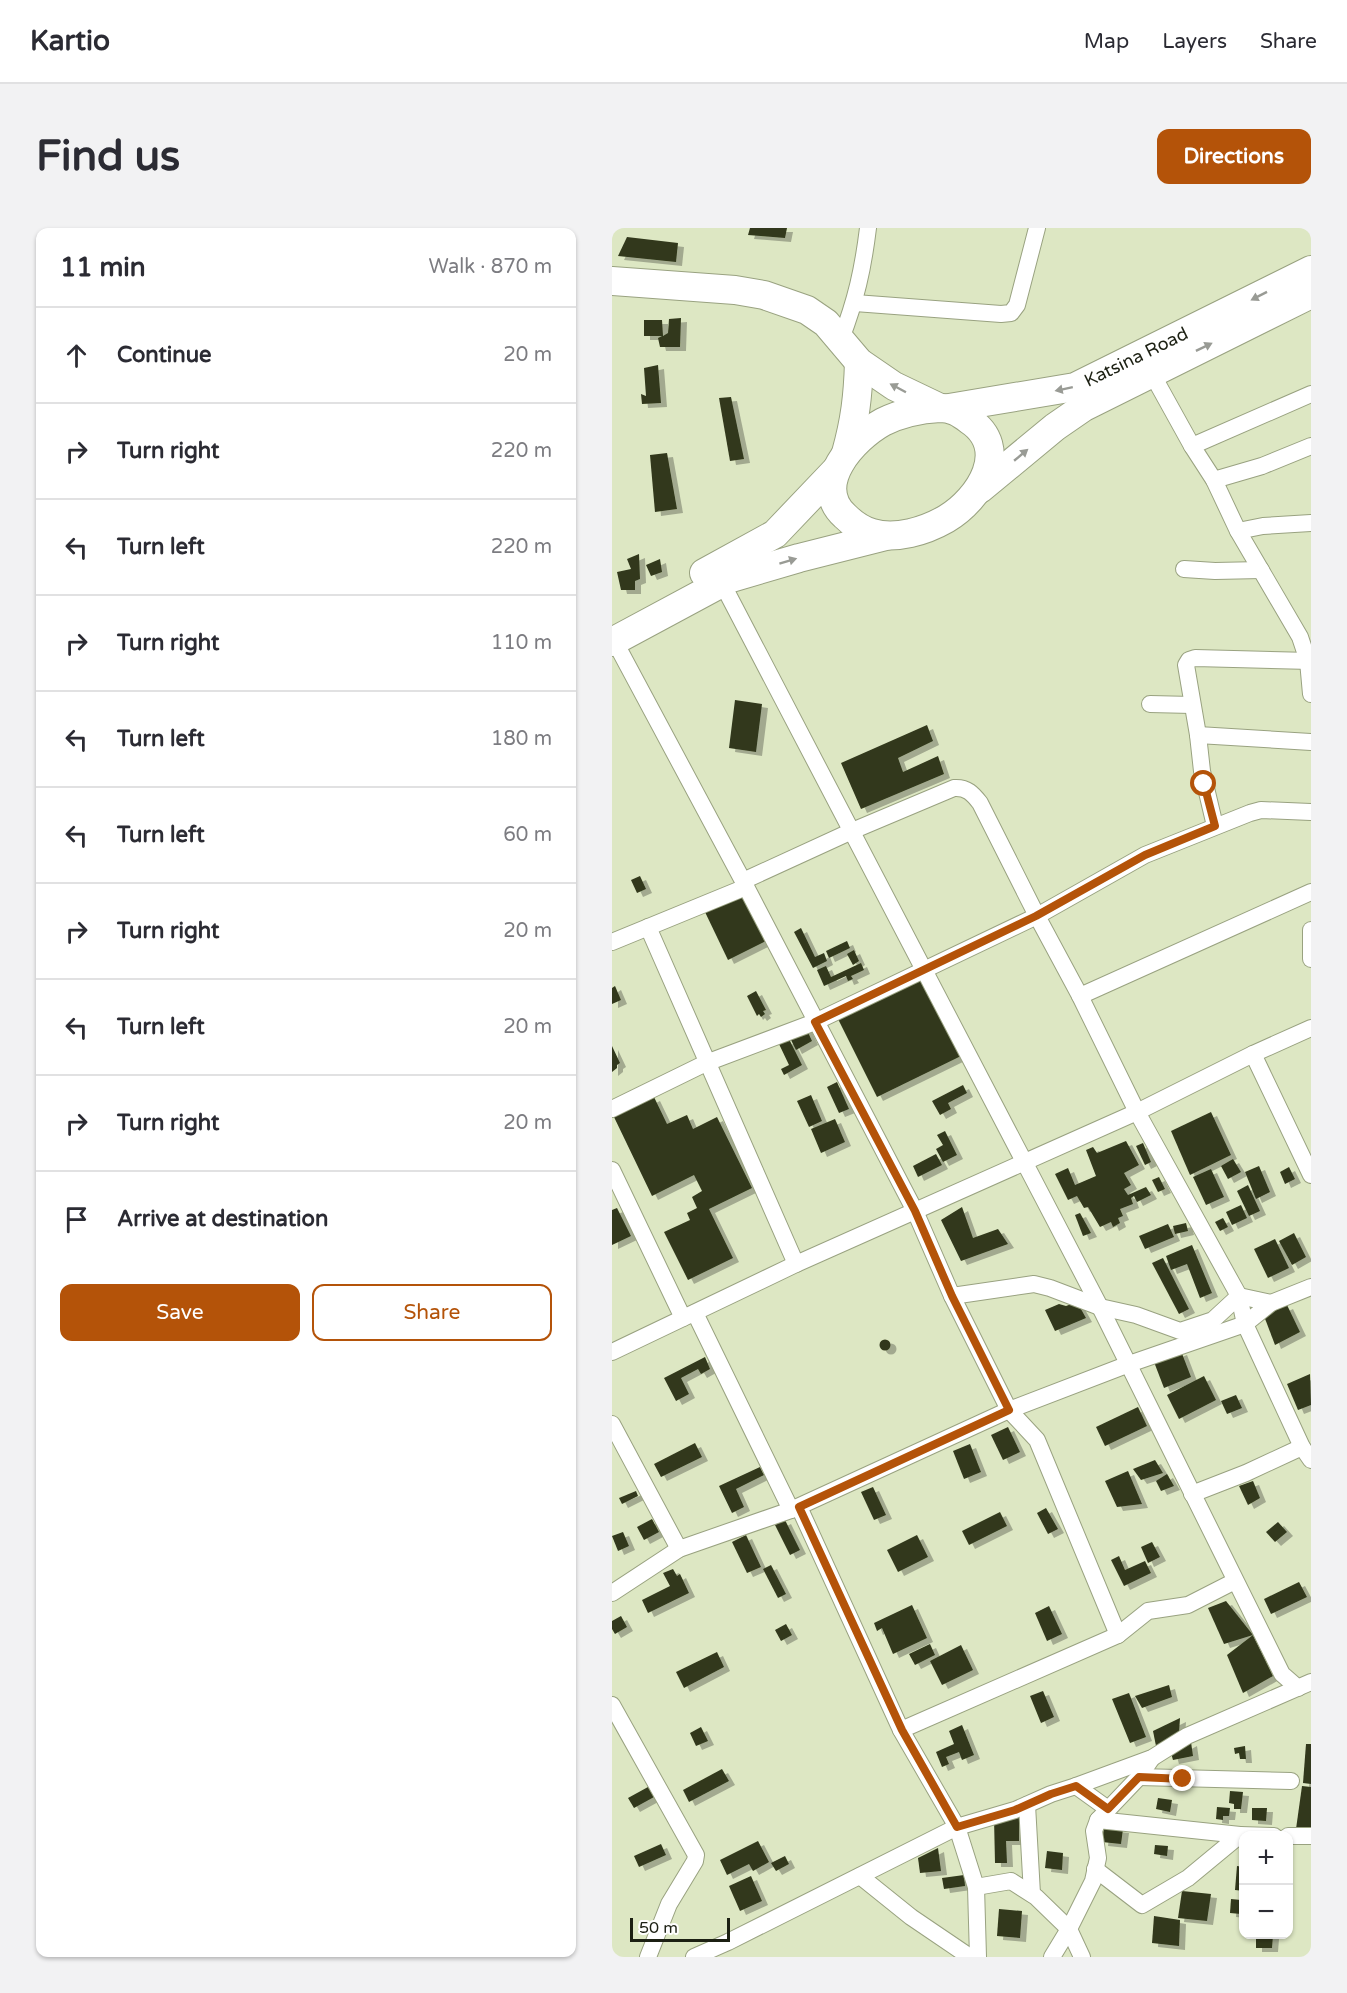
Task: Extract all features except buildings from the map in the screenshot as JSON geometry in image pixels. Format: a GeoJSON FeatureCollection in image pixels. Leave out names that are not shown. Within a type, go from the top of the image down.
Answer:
{"type":"FeatureCollection","features":[{"type":"Feature","properties":{"kind":"highway","name":"Katsina Road"},"geometry":{"type":"LineString","coordinates":[[945,408],[1048,393],[1081,385],[1311,270]]}},
{"type":"Feature","properties":{"kind":"highway"},"geometry":{"type":"LineString","coordinates":[[612,281],[735,290],[764,295],[807,310],[826,323],[859,362],[894,386],[975,424],[986,436],[990,450],[988,471],[976,492]]}},
{"type":"Feature","properties":{"kind":"highway"},"geometry":{"type":"LineString","coordinates":[[613,635],[722,583],[799,558],[929,527],[947,518],[1055,427],[1084,407],[1311,294]]}},
{"type":"Feature","properties":{"kind":"highway"},"geometry":{"type":"LineString","coordinates":[[859,362],[858,399],[854,425],[832,485],[834,500],[841,513],[854,525],[886,536]]}},
{"type":"Feature","properties":{"kind":"highway"},"geometry":{"type":"LineString","coordinates":[[613,635],[775,534],[864,436],[883,422],[923,409],[945,408]]}},
{"type":"Feature","properties":{"kind":"street"},"geometry":{"type":"LineString","coordinates":[[841,339],[855,303],[868,228]]}},
{"type":"Feature","properties":{"kind":"street"},"geometry":{"type":"LineString","coordinates":[[855,303],[1011,313],[1017,304],[1037,228]]}},
{"type":"Feature","properties":{"kind":"street"},"geometry":{"type":"LineString","coordinates":[[1151,372],[1192,446],[1214,480],[1238,531],[1300,637],[1309,661],[1311,694]]}},
{"type":"Feature","properties":{"kind":"street"},"geometry":{"type":"LineString","coordinates":[[1192,446],[1311,394]]}},
{"type":"Feature","properties":{"kind":"street"},"geometry":{"type":"LineString","coordinates":[[1214,480],[1262,466],[1311,446]]}},
{"type":"Feature","properties":{"kind":"street"},"geometry":{"type":"LineString","coordinates":[[1238,531],[1263,526],[1311,523]]}},
{"type":"Feature","properties":{"kind":"street"},"geometry":{"type":"LineString","coordinates":[[1184,569],[1261,570]]}},
{"type":"Feature","properties":{"kind":"street"},"geometry":{"type":"LineString","coordinates":[[722,583],[1129,1364],[1282,1674],[1280,1696]]}},
{"type":"Feature","properties":{"kind":"street"},"geometry":{"type":"LineString","coordinates":[[613,635],[915,1211],[952,1296],[1009,1410],[1037,1440],[1118,1635]]}},
{"type":"Feature","properties":{"kind":"street"},"geometry":{"type":"LineString","coordinates":[[1215,826],[1202,771],[1186,665],[1189,660],[1195,658],[1309,661]]}},
{"type":"Feature","properties":{"kind":"street"},"geometry":{"type":"LineString","coordinates":[[1150,704],[1192,705]]}},
{"type":"Feature","properties":{"kind":"street"},"geometry":{"type":"LineString","coordinates":[[1198,735],[1311,742]]}},
{"type":"Feature","properties":{"kind":"street"},"geometry":{"type":"LineString","coordinates":[[612,942],[744,884],[852,831],[954,788],[962,788],[972,793],[980,803],[1036,916],[1080,996],[1137,1112],[1239,1296],[1245,1324],[1307,1454],[1246,1473],[1192,1494]]}},
{"type":"Feature","properties":{"kind":"street"},"geometry":{"type":"LineString","coordinates":[[612,1109],[706,1063],[815,1022],[1036,916],[1145,855],[1215,826],[1262,810],[1311,812]]}},
{"type":"Feature","properties":{"kind":"street"},"geometry":{"type":"LineString","coordinates":[[1080,996],[1311,892]]}},
{"type":"Feature","properties":{"kind":"street"},"geometry":{"type":"LineString","coordinates":[[648,927],[796,1264]]}},
{"type":"Feature","properties":{"kind":"street"},"geometry":{"type":"LineString","coordinates":[[1311,930],[1311,959]]}},
{"type":"Feature","properties":{"kind":"street"},"geometry":{"type":"LineString","coordinates":[[612,1352],[796,1264],[1137,1112],[1253,1054],[1311,1028]]}},
{"type":"Feature","properties":{"kind":"street"},"geometry":{"type":"LineString","coordinates":[[1253,1054],[1311,1175]]}},
{"type":"Feature","properties":{"kind":"street"},"geometry":{"type":"LineString","coordinates":[[612,1170],[795,1509],[902,1730],[957,1827],[976,1887],[978,1957]]}},
{"type":"Feature","properties":{"kind":"street"},"geometry":{"type":"LineString","coordinates":[[952,1296],[1034,1284],[1100,1307],[1136,1314],[1180,1331],[1213,1320],[1239,1296]]}},
{"type":"Feature","properties":{"kind":"street"},"geometry":{"type":"LineString","coordinates":[[612,1593],[679,1549],[795,1509],[1009,1410],[1129,1364],[1245,1324],[1271,1303],[1311,1287]]}},
{"type":"Feature","properties":{"kind":"street"},"geometry":{"type":"LineString","coordinates":[[1239,1296],[1271,1303]]}},
{"type":"Feature","properties":{"kind":"street"},"geometry":{"type":"LineString","coordinates":[[612,1424],[679,1549]]}},
{"type":"Feature","properties":{"kind":"street"},"geometry":{"type":"LineString","coordinates":[[902,1730],[1118,1635],[1148,1611],[1188,1605],[1235,1581]]}},
{"type":"Feature","properties":{"kind":"street"},"geometry":{"type":"LineString","coordinates":[[1282,1674],[1305,1685]]}},
{"type":"Feature","properties":{"kind":"street"},"geometry":{"type":"LineString","coordinates":[[694,1957],[957,1827],[1027,1805],[1051,1794],[1152,1758],[1187,1736],[1305,1685]]}},
{"type":"Feature","properties":{"kind":"street"},"geometry":{"type":"LineString","coordinates":[[612,1705],[696,1855],[695,1861],[669,1904],[648,1957]]}},
{"type":"Feature","properties":{"kind":"street"},"geometry":{"type":"LineString","coordinates":[[1052,1957],[1093,1881],[1098,1858],[1094,1831],[1103,1814],[1139,1777],[1152,1758]]}},
{"type":"Feature","properties":{"kind":"street"},"geometry":{"type":"LineString","coordinates":[[1139,1777],[1291,1781]]}},
{"type":"Feature","properties":{"kind":"street"},"geometry":{"type":"LineString","coordinates":[[1076,1786],[1103,1814],[1239,1835]]}},
{"type":"Feature","properties":{"kind":"street"},"geometry":{"type":"LineString","coordinates":[[1027,1805],[1032,1894]]}},
{"type":"Feature","properties":{"kind":"street"},"geometry":{"type":"LineString","coordinates":[[1095,1869],[1142,1905],[1188,1878],[1239,1836]]}},
{"type":"Feature","properties":{"kind":"street"},"geometry":{"type":"LineString","coordinates":[[1293,1836],[1311,1836]]}},
{"type":"Feature","properties":{"kind":"street"},"geometry":{"type":"LineString","coordinates":[[860,1876],[911,1917],[970,1957]]}},
{"type":"Feature","properties":{"kind":"street"},"geometry":{"type":"LineString","coordinates":[[976,1887],[1011,1881],[1032,1894],[1069,1929],[1082,1957]]}},
{"type":"Feature","properties":{"kind":"route"},"geometry":{"type":"LineString","coordinates":[[1183,1779],[1139,1777],[1108,1809],[1076,1786],[1015,1810],[957,1827],[902,1730],[799,1507],[1009,1410],[952,1296],[915,1211],[815,1022],[1036,916],[1145,855],[1215,826],[1204,784]]}}]}
